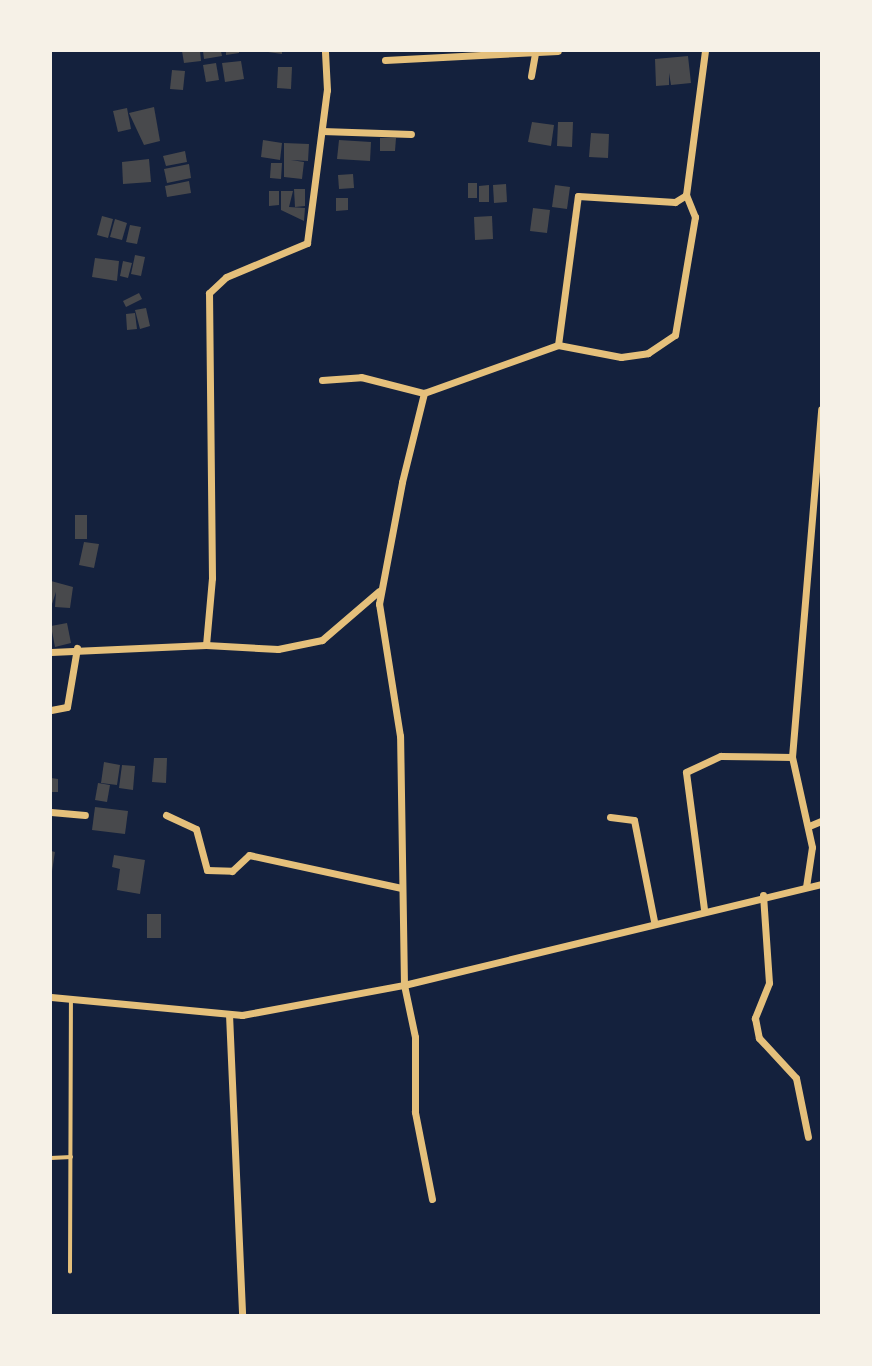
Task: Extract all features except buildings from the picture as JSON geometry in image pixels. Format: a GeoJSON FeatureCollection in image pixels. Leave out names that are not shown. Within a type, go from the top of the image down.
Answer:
{"type":"FeatureCollection","features":[{"type":"Feature","properties":{"kind":"street"},"geometry":{"type":"LineString","coordinates":[[206,645],[212,565],[209,293],[226,277],[307,243],[322,131],[325,51]]}},
{"type":"Feature","properties":{"kind":"street"},"geometry":{"type":"LineString","coordinates":[[385,60],[558,51]]}},
{"type":"Feature","properties":{"kind":"street"},"geometry":{"type":"LineString","coordinates":[[322,380],[361,377],[424,393],[558,345],[621,357],[648,353],[675,335],[695,217],[686,195],[705,51]]}},
{"type":"Feature","properties":{"kind":"street"},"geometry":{"type":"LineString","coordinates":[[531,76],[535,53]]}},
{"type":"Feature","properties":{"kind":"street"},"geometry":{"type":"LineString","coordinates":[[322,131],[411,134]]}},
{"type":"Feature","properties":{"kind":"street"},"geometry":{"type":"LineString","coordinates":[[558,345],[578,196],[674,202],[686,195]]}},
{"type":"Feature","properties":{"kind":"street"},"geometry":{"type":"LineString","coordinates":[[424,393],[379,591],[400,736],[404,985],[415,1037],[415,1112],[432,1199]]}},
{"type":"Feature","properties":{"kind":"street"},"geometry":{"type":"LineString","coordinates":[[806,887],[809,826],[792,757],[821,409]]}},
{"type":"Feature","properties":{"kind":"street"},"geometry":{"type":"LineString","coordinates":[[51,652],[77,648],[206,645],[278,649],[322,640],[379,591]]}},
{"type":"Feature","properties":{"kind":"street"},"geometry":{"type":"LineString","coordinates":[[51,710],[67,707],[77,648]]}},
{"type":"Feature","properties":{"kind":"street"},"geometry":{"type":"LineString","coordinates":[[704,909],[686,810],[687,772],[721,756],[792,757]]}},
{"type":"Feature","properties":{"kind":"street"},"geometry":{"type":"LineString","coordinates":[[51,813],[85,815]]}},
{"type":"Feature","properties":{"kind":"street"},"geometry":{"type":"LineString","coordinates":[[166,816],[196,830],[207,870],[232,871],[249,855],[401,888]]}},
{"type":"Feature","properties":{"kind":"street"},"geometry":{"type":"LineString","coordinates":[[610,817],[635,820],[654,921]]}},
{"type":"Feature","properties":{"kind":"street"},"geometry":{"type":"LineString","coordinates":[[809,826],[821,821]]}},
{"type":"Feature","properties":{"kind":"street"},"geometry":{"type":"LineString","coordinates":[[51,997],[229,1014],[404,985],[654,921],[821,884]]}},
{"type":"Feature","properties":{"kind":"street"},"geometry":{"type":"LineString","coordinates":[[763,895],[769,983],[755,1018],[760,1038],[796,1078],[808,1137]]}},
{"type":"Feature","properties":{"kind":"street"},"geometry":{"type":"LineString","coordinates":[[229,1014],[242,1315]]}},
{"type":"Feature","properties":{"kind":"lane"},"geometry":{"type":"LineString","coordinates":[[70,1272],[71,1000]]}},
{"type":"Feature","properties":{"kind":"lane"},"geometry":{"type":"LineString","coordinates":[[51,1158],[71,1157]]}}]}
